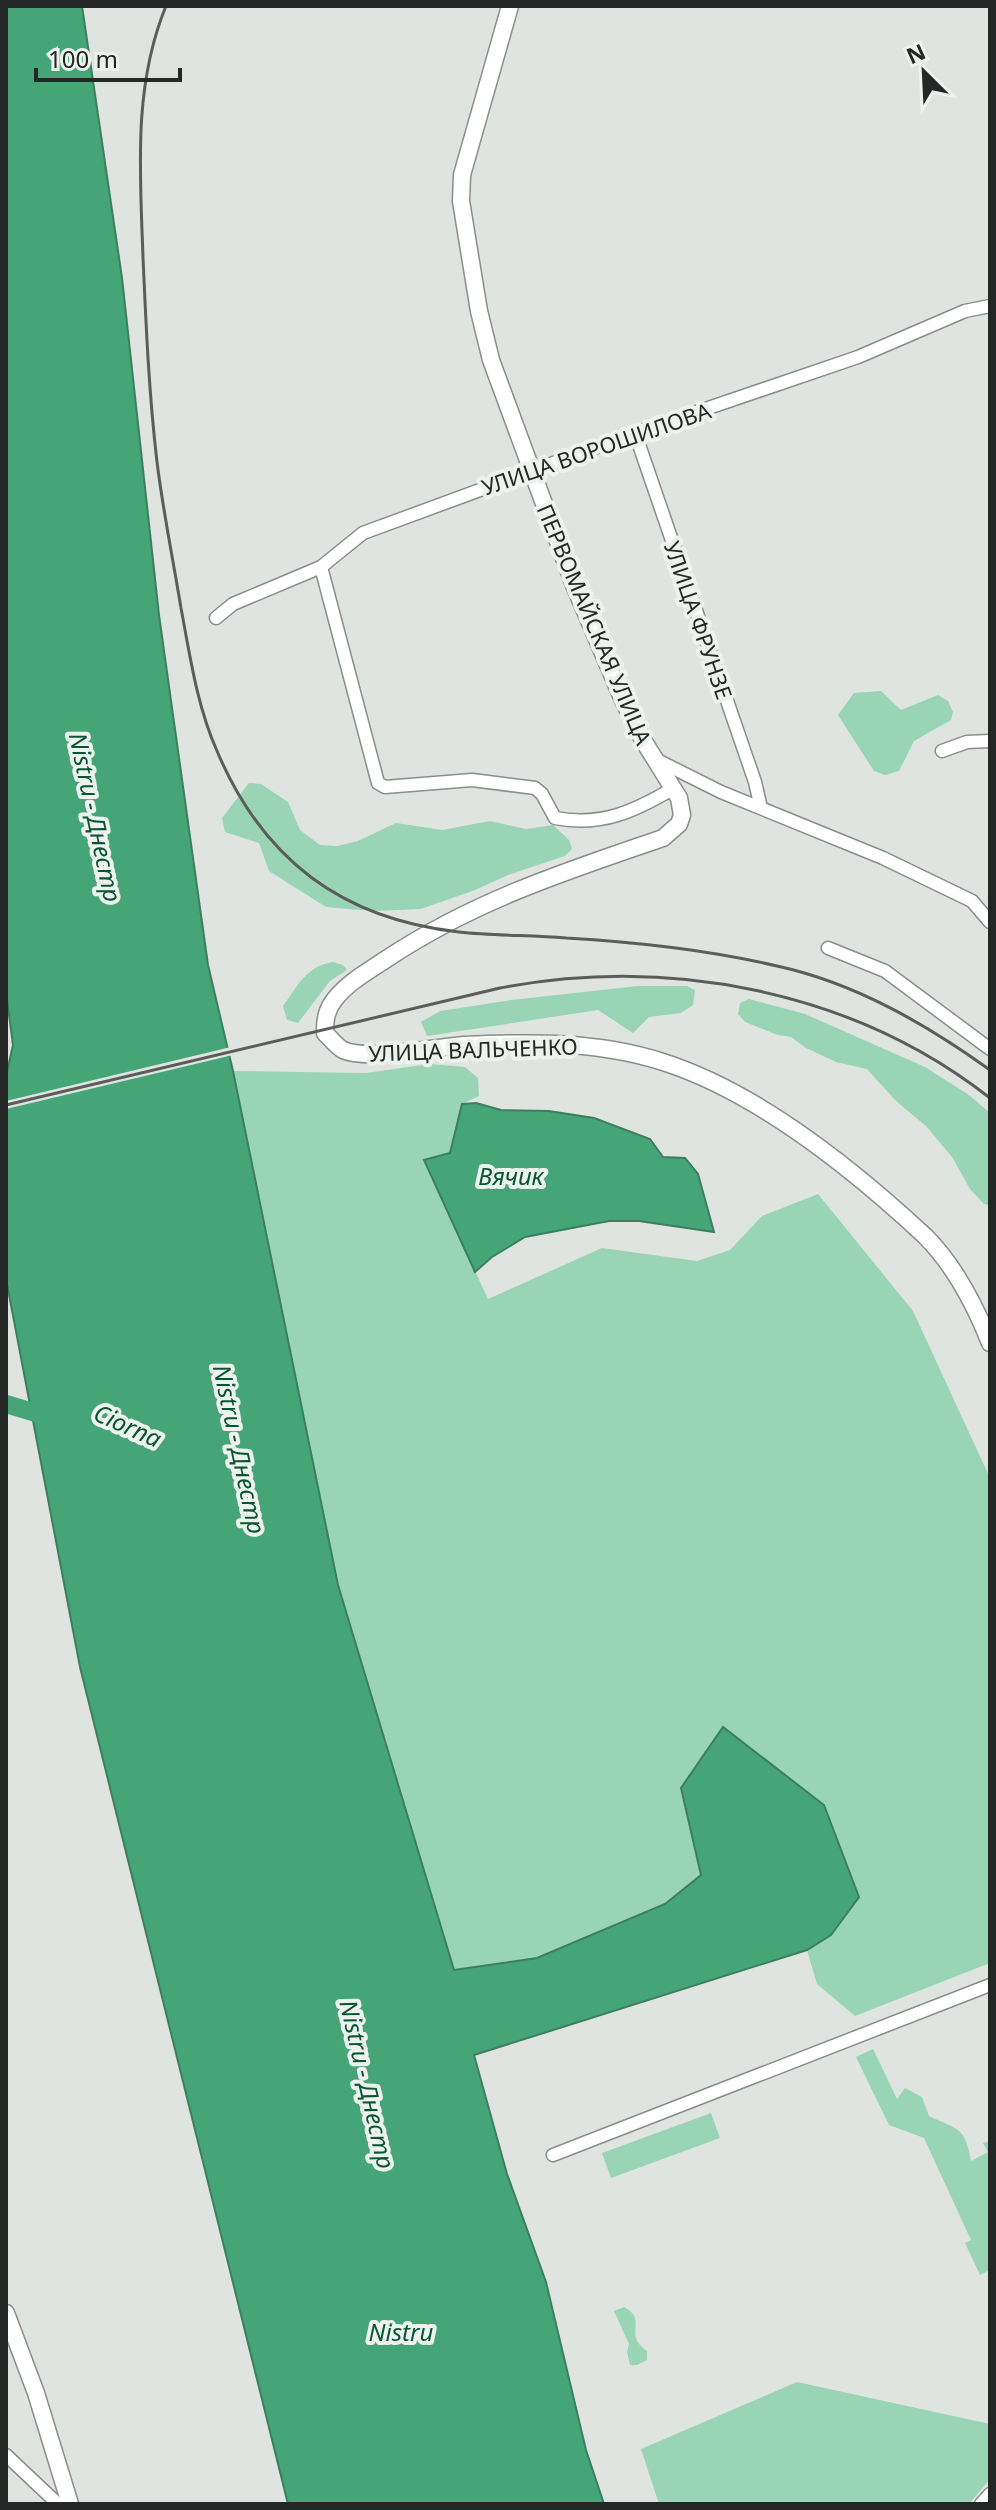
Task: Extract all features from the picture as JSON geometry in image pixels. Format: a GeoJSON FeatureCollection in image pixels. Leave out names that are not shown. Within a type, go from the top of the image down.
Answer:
{"type":"FeatureCollection","features":[{"type":"Feature","properties":{"kind":"main road","name":"ПЕРВОМАЙСКАЯ УЛИЦА"},"geometry":{"type":"LineString","coordinates":[[325,1033],[326,1016],[334,1000],[365,973],[433,928],[585,863],[663,838],[672,833],[682,815],[674,788],[623,700],[574,585],[491,360],[461,201],[462,175],[510,6]]}},
{"type":"Feature","properties":{"kind":"main road","name":"УЛИЦА ВАЛЬЧЕНКО"},"geometry":{"type":"LineString","coordinates":[[325,1033],[342,1050],[365,1054],[462,1045],[563,1043],[614,1049],[664,1062],[724,1088],[791,1125],[925,1236],[967,1295],[990,1343]]}},
{"type":"Feature","properties":{"kind":"main road"},"geometry":{"type":"LineString","coordinates":[[6,2313],[36,2393],[70,2504]]}},
{"type":"Feature","properties":{"kind":"street","name":"УЛИЦА ВОРОШИЛОВА"},"geometry":{"type":"LineString","coordinates":[[216,618],[233,604],[321,567],[363,533],[635,433],[858,357],[965,311],[990,306]]}},
{"type":"Feature","properties":{"kind":"street","name":"УЛИЦА ФРУНЗЕ"},"geometry":{"type":"LineString","coordinates":[[635,433],[750,767],[761,808]]}},
{"type":"Feature","properties":{"kind":"street"},"geometry":{"type":"LineString","coordinates":[[321,567],[378,783],[385,787],[472,780],[535,788],[542,794],[555,818],[572,821],[608,818],[638,810],[674,788]]}},
{"type":"Feature","properties":{"kind":"street"},"geometry":{"type":"LineString","coordinates":[[942,751],[967,742],[990,741]]}},
{"type":"Feature","properties":{"kind":"street"},"geometry":{"type":"LineString","coordinates":[[655,759],[761,808],[883,858],[972,901],[990,922]]}},
{"type":"Feature","properties":{"kind":"street"},"geometry":{"type":"LineString","coordinates":[[972,901],[990,901]]}},
{"type":"Feature","properties":{"kind":"street"},"geometry":{"type":"LineString","coordinates":[[828,948],[885,971],[948,1021],[990,1049]]}},
{"type":"Feature","properties":{"kind":"street"},"geometry":{"type":"LineString","coordinates":[[553,2155],[990,1985]]}},
{"type":"Feature","properties":{"kind":"street"},"geometry":{"type":"LineString","coordinates":[[6,2455],[58,2504]]}},
{"type":"Feature","properties":{"kind":"street"},"geometry":{"type":"LineString","coordinates":[[981,2504],[990,2494]]}},
{"type":"Feature","properties":{"kind":"shaded area"},"geometry":{"type":"Polygon","coordinates":[[[881,691],[901,710],[938,695],[948,701],[953,712],[951,720],[914,741],[899,771],[885,775],[874,771],[838,715],[854,693],[881,691]]]}},
{"type":"Feature","properties":{"kind":"shaded area"},"geometry":{"type":"Polygon","coordinates":[[[249,783],[261,784],[288,802],[300,830],[320,845],[337,846],[358,841],[396,823],[442,830],[490,821],[526,829],[553,825],[569,840],[572,849],[565,856],[421,909],[373,911],[326,907],[269,871],[259,843],[225,832],[222,818],[249,783]]]}},
{"type":"Feature","properties":{"kind":"shaded area"},"geometry":{"type":"Polygon","coordinates":[[[333,962],[347,970],[330,981],[298,1023],[287,1020],[283,1006],[298,984],[309,972],[333,962]]]}},
{"type":"Feature","properties":{"kind":"shaded area"},"geometry":{"type":"Polygon","coordinates":[[[638,986],[687,986],[695,990],[693,1005],[681,1013],[649,1017],[633,1033],[598,1010],[427,1036],[421,1022],[440,1011],[638,986]]]}},
{"type":"Feature","properties":{"kind":"shaded area"},"geometry":{"type":"Polygon","coordinates":[[[749,999],[805,1014],[925,1067],[969,1095],[990,1113],[990,1205],[984,1204],[970,1189],[952,1157],[926,1126],[896,1101],[867,1069],[836,1062],[791,1037],[745,1022],[738,1014],[740,1003],[749,999]]]}},
{"type":"Feature","properties":{"kind":"shaded area"},"geometry":{"type":"Polygon","coordinates":[[[430,1064],[465,1067],[478,1078],[479,1096],[462,1104],[450,1153],[424,1161],[488,1299],[602,1248],[697,1261],[730,1250],[762,1216],[818,1194],[913,1311],[990,1478],[990,1963],[855,2016],[817,1984],[807,1950],[831,1935],[681,1788],[701,1875],[665,1904],[537,1958],[454,1970],[338,1585],[233,1071],[366,1073],[430,1064]]]}},
{"type":"Feature","properties":{"kind":"shaded area"},"geometry":{"type":"Polygon","coordinates":[[[873,2049],[897,2099],[905,2088],[922,2097],[929,2116],[963,2135],[971,2161],[988,2152],[983,2143],[990,2141],[990,2270],[980,2275],[965,2243],[971,2240],[924,2138],[889,2125],[856,2057],[873,2049]]]}},
{"type":"Feature","properties":{"kind":"shaded area"},"geometry":{"type":"Polygon","coordinates":[[[711,2113],[720,2138],[611,2178],[602,2153],[711,2113]]]}},
{"type":"Feature","properties":{"kind":"shaded area"},"geometry":{"type":"Polygon","coordinates":[[[624,2307],[635,2317],[636,2339],[647,2351],[647,2360],[637,2365],[630,2365],[629,2344],[614,2311],[624,2307]]]}},
{"type":"Feature","properties":{"kind":"shaded area"},"geometry":{"type":"Polygon","coordinates":[[[797,2382],[990,2424],[990,2479],[969,2504],[659,2504],[641,2449],[797,2382]]]}},
{"type":"Feature","properties":{"kind":"water","name":"Nistru"},"geometry":{"type":"Polygon","coordinates":[[[6,6],[82,6],[122,278],[159,615],[208,965],[233,1071],[338,1585],[454,1970],[537,1958],[665,1904],[701,1875],[681,1788],[723,1727],[824,1805],[859,1897],[831,1935],[807,1950],[474,2055],[507,2174],[546,2282],[586,2450],[604,2504],[288,2504],[80,1667],[6,1279],[6,1076],[13,1045],[6,992],[6,6]]]}},
{"type":"Feature","properties":{"kind":"water","name":"Вячик"},"geometry":{"type":"Polygon","coordinates":[[[476,1103],[501,1110],[549,1111],[594,1118],[650,1139],[663,1157],[685,1158],[698,1174],[714,1232],[639,1221],[609,1221],[525,1237],[492,1257],[475,1272],[424,1160],[450,1153],[462,1104],[476,1103]]]}},
{"type":"Feature","properties":{"kind":"pier"},"geometry":{"type":"Polygon","coordinates":[[[231,1047],[233,1055],[6,1109],[6,1101],[231,1047]]]}},
{"type":"Feature","properties":{"kind":"waterway","name":"Ciorna"},"geometry":{"type":"LineString","coordinates":[[6,1404],[53,1418]]}},
{"type":"Feature","properties":{"kind":"railway"},"geometry":{"type":"LineString","coordinates":[[166,6],[148,67],[140,161],[147,334],[157,462],[199,699],[217,751],[236,790],[258,823],[283,853],[311,878],[343,898],[378,914],[459,932],[646,944],[699,951],[806,973],[889,1007],[990,1070]]}},
{"type":"Feature","properties":{"kind":"railway"},"geometry":{"type":"LineString","coordinates":[[6,1105],[500,988],[564,979],[628,976],[693,980],[757,990],[819,1007],[879,1031],[936,1061],[990,1098]]}},
{"type":"Feature","properties":{"kind":"water label","name":"Nistru - Днестр"},"geometry":{"type":"Point","coordinates":[96,817]}},
{"type":"Feature","properties":{"kind":"water label","name":"Nistru - Днестр"},"geometry":{"type":"Point","coordinates":[240,1449]}},
{"type":"Feature","properties":{"kind":"water label","name":"Nistru - Днестр"},"geometry":{"type":"Point","coordinates":[368,2084]}}]}
